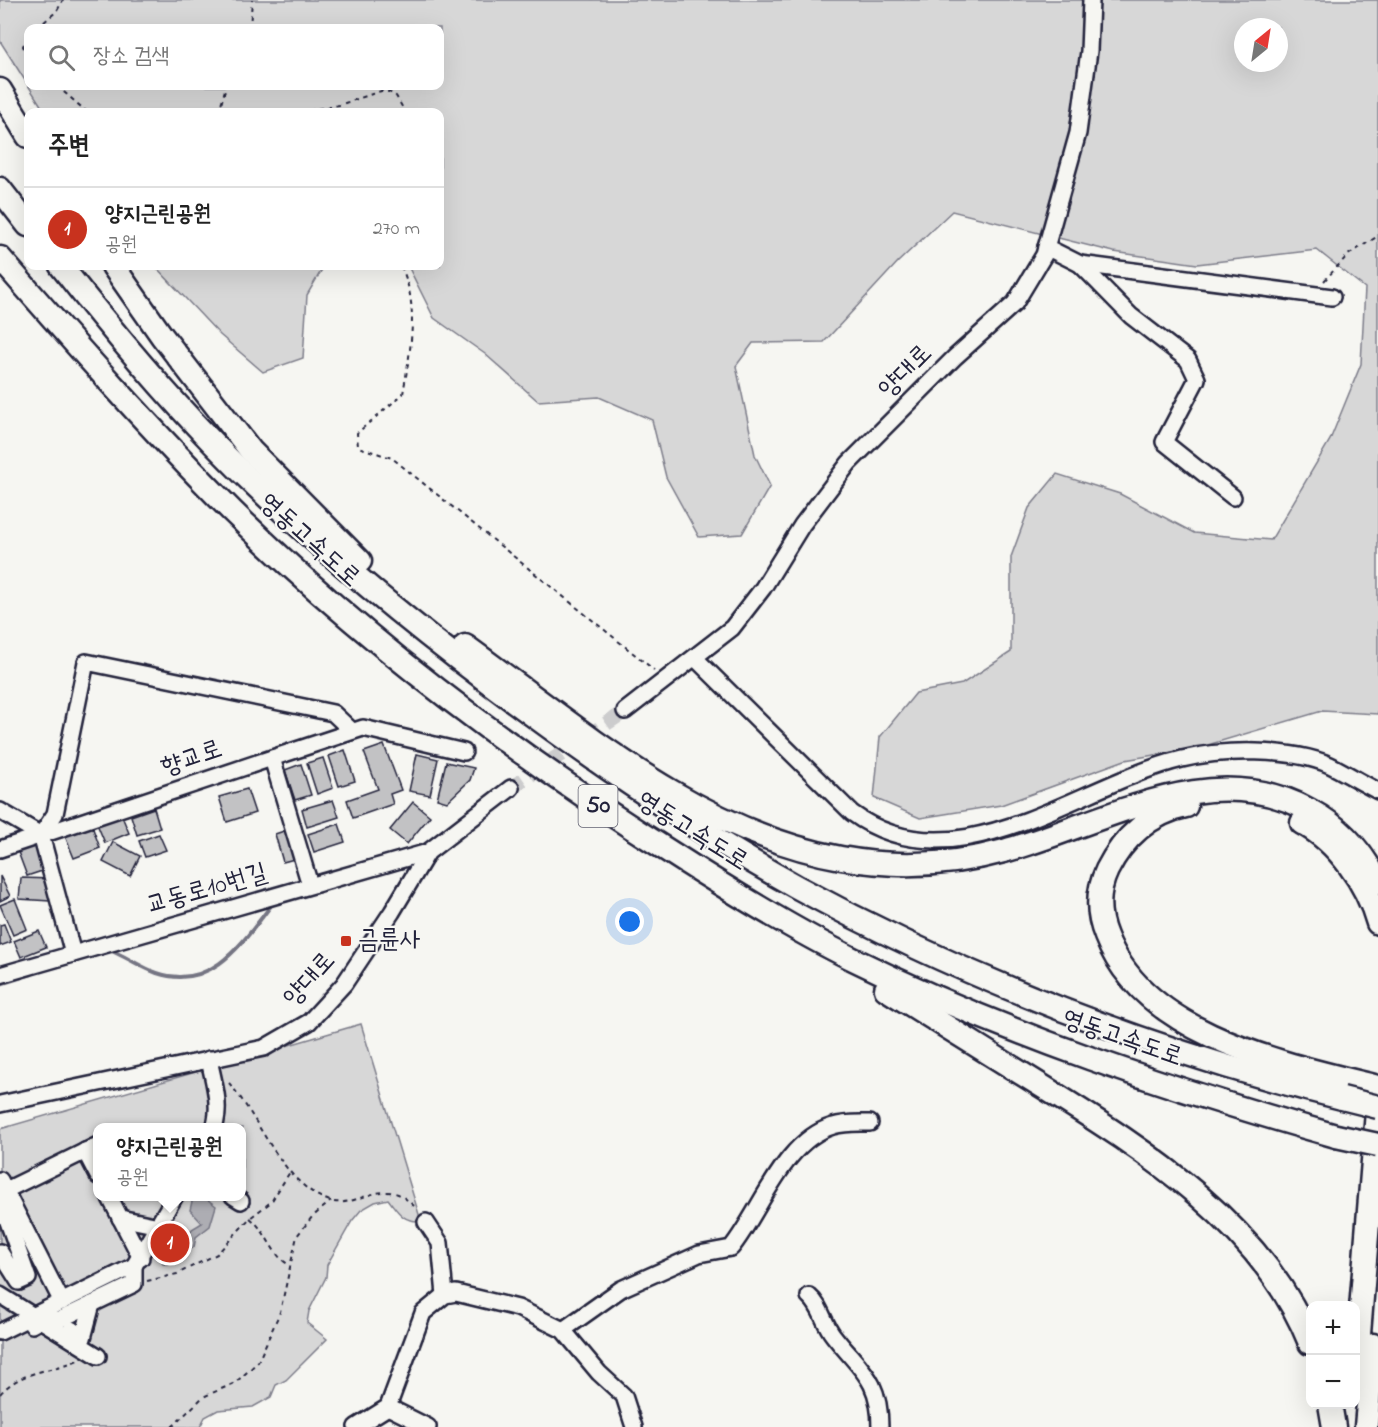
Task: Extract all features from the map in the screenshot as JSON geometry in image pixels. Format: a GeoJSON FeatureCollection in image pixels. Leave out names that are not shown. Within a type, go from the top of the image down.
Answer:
{"type":"FeatureCollection","features":[{"type":"Feature","properties":{"kind":"highway"},"geometry":{"type":"LineString","coordinates":[[0,90],[24,129]]}},
{"type":"Feature","properties":{"kind":"highway"},"geometry":{"type":"LineString","coordinates":[[0,189],[24,220]]}},
{"type":"Feature","properties":{"kind":"highway","name":"영동고속도로"},"geometry":{"type":"LineString","coordinates":[[0,258],[93,363],[233,511],[369,633],[455,702],[553,775],[715,881],[849,957],[1026,1036],[1199,1096],[1336,1136],[1378,1145]]}},
{"type":"Feature","properties":{"kind":"highway","name":"영동고속도로"},"geometry":{"type":"LineString","coordinates":[[64,270],[168,395],[268,497],[431,639],[541,722],[686,820],[796,886],[910,943],[1003,984],[1144,1039],[1251,1076],[1340,1087],[1378,1107]]}},
{"type":"Feature","properties":{"kind":"highway","name":"영동고속도로"},"geometry":{"type":"LineString","coordinates":[[116,270],[162,336],[251,451],[358,560],[541,722]]}},
{"type":"Feature","properties":{"kind":"highway"},"geometry":{"type":"LineString","coordinates":[[410,605],[619,758],[722,820],[783,844],[843,859],[909,866],[934,864],[1001,852],[1169,796],[1230,789],[1276,796],[1316,814],[1342,833],[1378,883]]}},
{"type":"Feature","properties":{"kind":"highway"},"geometry":{"type":"LineString","coordinates":[[1378,923],[1360,881],[1323,838],[1289,817],[1255,806],[1208,803],[1181,807],[1160,815],[1129,837],[1111,863],[1102,885],[1100,913],[1110,948],[1121,965],[1149,996],[1186,1022],[1235,1046],[1340,1087],[1378,1087]]}},
{"type":"Feature","properties":{"kind":"highway"},"geometry":{"type":"LineString","coordinates":[[715,881],[1136,1145],[1164,1166],[1208,1204],[1257,1257],[1293,1308],[1306,1333]]}},
{"type":"Feature","properties":{"kind":"highway"},"geometry":{"type":"LineString","coordinates":[[1357,1355],[1378,1099]]}},
{"type":"Feature","properties":{"kind":"highway"},"geometry":{"type":"LineString","coordinates":[[1366,1427],[1378,1287]]}},
{"type":"Feature","properties":{"kind":"highway"},"geometry":{"type":"LineString","coordinates":[[1331,1409],[1335,1427]]}},
{"type":"Feature","properties":{"kind":"highway"},"geometry":{"type":"LineString","coordinates":[[1351,1427],[1353,1409]]}},
{"type":"Feature","properties":{"kind":"street","name":"양대로"},"geometry":{"type":"LineString","coordinates":[[626,711],[732,628],[764,588],[802,525],[849,463],[955,357],[1015,303],[1044,255],[1078,133],[1089,51],[1091,0]]}},
{"type":"Feature","properties":{"kind":"street"},"geometry":{"type":"LineString","coordinates":[[1046,247],[1080,264],[1332,297]]}},
{"type":"Feature","properties":{"kind":"street"},"geometry":{"type":"LineString","coordinates":[[1080,264],[1131,316],[1188,360],[1197,379],[1164,442],[1233,497]]}},
{"type":"Feature","properties":{"kind":"street"},"geometry":{"type":"LineString","coordinates":[[695,658],[852,813],[883,832],[901,836],[951,839],[986,834],[1107,788],[1145,770],[1182,759],[1227,752],[1309,759],[1329,765],[1378,791]]}},
{"type":"Feature","properties":{"kind":"street"},"geometry":{"type":"LineString","coordinates":[[41,835],[55,814],[86,662],[333,713],[352,731],[363,728],[464,752]]}},
{"type":"Feature","properties":{"kind":"street","name":"향교로"},"geometry":{"type":"LineString","coordinates":[[0,849],[352,731]]}},
{"type":"Feature","properties":{"kind":"street"},"geometry":{"type":"LineString","coordinates":[[272,758],[310,885]]}},
{"type":"Feature","properties":{"kind":"street","name":"양대로"},"geometry":{"type":"LineString","coordinates":[[0,1104],[264,1047],[309,1022],[344,984],[392,912],[428,852],[511,788]]}},
{"type":"Feature","properties":{"kind":"street"},"geometry":{"type":"LineString","coordinates":[[0,811],[41,835],[73,954]]}},
{"type":"Feature","properties":{"kind":"street","name":"교동로10번길"},"geometry":{"type":"LineString","coordinates":[[0,975],[428,852]]}},
{"type":"Feature","properties":{"kind":"street"},"geometry":{"type":"LineString","coordinates":[[209,1059],[217,1117],[215,1123]]}},
{"type":"Feature","properties":{"kind":"street"},"geometry":{"type":"LineString","coordinates":[[563,1330],[621,1289],[699,1254],[731,1248],[766,1190],[810,1139],[832,1126],[870,1123]]}},
{"type":"Feature","properties":{"kind":"street"},"geometry":{"type":"LineString","coordinates":[[5,1189],[91,1148]]}},
{"type":"Feature","properties":{"kind":"street"},"geometry":{"type":"LineString","coordinates":[[0,1252],[19,1282],[28,1278],[5,1189]]}},
{"type":"Feature","properties":{"kind":"street"},"geometry":{"type":"LineString","coordinates":[[5,1189],[62,1302]]}},
{"type":"Feature","properties":{"kind":"street"},"geometry":{"type":"LineString","coordinates":[[112,1201],[137,1262]]}},
{"type":"Feature","properties":{"kind":"street"},"geometry":{"type":"LineString","coordinates":[[0,1332],[38,1318],[59,1320],[134,1284],[137,1262],[174,1201]]}},
{"type":"Feature","properties":{"kind":"street"},"geometry":{"type":"LineString","coordinates":[[120,1218],[159,1226]]}},
{"type":"Feature","properties":{"kind":"street"},"geometry":{"type":"LineString","coordinates":[[426,1222],[440,1243],[445,1295]]}},
{"type":"Feature","properties":{"kind":"street"},"geometry":{"type":"LineString","coordinates":[[0,1341],[62,1302],[137,1262]]}},
{"type":"Feature","properties":{"kind":"street"},"geometry":{"type":"LineString","coordinates":[[0,1295],[98,1356]]}},
{"type":"Feature","properties":{"kind":"street"},"geometry":{"type":"LineString","coordinates":[[356,1427],[388,1407],[423,1312],[445,1295],[473,1295],[519,1308],[563,1330],[599,1373],[624,1396],[634,1427]]}},
{"type":"Feature","properties":{"kind":"street"},"geometry":{"type":"LineString","coordinates":[[809,1296],[818,1303],[832,1334],[856,1360],[875,1388],[880,1402],[880,1427]]}},
{"type":"Feature","properties":{"kind":"street"},"geometry":{"type":"LineString","coordinates":[[59,1320],[83,1338],[92,1304]]}},
{"type":"Feature","properties":{"kind":"street"},"geometry":{"type":"LineString","coordinates":[[388,1407],[428,1427]]}},
{"type":"Feature","properties":{"kind":"path"},"geometry":{"type":"LineString","coordinates":[[42,24],[57,11],[63,0]]}},
{"type":"Feature","properties":{"kind":"path"},"geometry":{"type":"LineString","coordinates":[[250,24],[252,0]]}},
{"type":"Feature","properties":{"kind":"path"},"geometry":{"type":"LineString","coordinates":[[62,90],[82,108]]}},
{"type":"Feature","properties":{"kind":"path"},"geometry":{"type":"LineString","coordinates":[[220,108],[225,90]]}},
{"type":"Feature","properties":{"kind":"path"},"geometry":{"type":"LineString","coordinates":[[322,108],[381,91],[396,96],[403,108]]}},
{"type":"Feature","properties":{"kind":"path"},"geometry":{"type":"LineString","coordinates":[[1312,295],[1348,255],[1378,236]]}},
{"type":"Feature","properties":{"kind":"path"},"geometry":{"type":"LineString","coordinates":[[403,270],[407,278],[412,308],[412,336],[403,394],[357,433],[358,447],[392,458],[666,680]]}},
{"type":"Feature","properties":{"kind":"path"},"geometry":{"type":"LineString","coordinates":[[212,1076],[230,1084],[290,1172],[331,1201],[346,1202],[380,1192],[398,1194],[417,1208]]}},
{"type":"Feature","properties":{"kind":"path"},"geometry":{"type":"LineString","coordinates":[[134,1284],[177,1274],[217,1254],[250,1218],[271,1202],[290,1172]]}},
{"type":"Feature","properties":{"kind":"path"},"geometry":{"type":"LineString","coordinates":[[172,1427],[203,1397],[235,1383],[258,1362],[280,1312],[297,1236],[312,1217],[331,1201]]}},
{"type":"Feature","properties":{"kind":"path"},"geometry":{"type":"LineString","coordinates":[[250,1218],[262,1227],[281,1261],[290,1265]]}},
{"type":"Feature","properties":{"kind":"path"},"geometry":{"type":"LineString","coordinates":[[0,1394],[9,1384],[28,1374],[98,1356]]}},
{"type":"Feature","properties":{"kind":"shaded area"},"geometry":{"type":"Polygon","coordinates":[[[0,0],[1378,0],[1378,714],[1322,711],[1201,747],[1125,760],[1001,805],[920,818],[874,798],[880,737],[916,693],[962,684],[1011,652],[1011,557],[1029,508],[1057,474],[1120,494],[1194,533],[1271,540],[1330,440],[1361,364],[1365,288],[1317,250],[1197,264],[1114,252],[952,211],[898,262],[824,342],[753,343],[736,366],[755,455],[770,486],[742,534],[699,537],[666,477],[652,420],[599,397],[538,401],[485,354],[434,318],[410,270],[444,270],[444,108],[43,108],[31,90],[444,90],[444,24],[24,24],[24,79],[0,41],[0,0]]]}},
{"type":"Feature","properties":{"kind":"shaded area"},"geometry":{"type":"Polygon","coordinates":[[[159,270],[322,270],[307,295],[303,358],[263,372],[220,335],[159,270]]]}},
{"type":"Feature","properties":{"kind":"shaded area"},"geometry":{"type":"Polygon","coordinates":[[[361,1024],[421,1221],[405,1218],[388,1199],[375,1202],[361,1210],[352,1221],[327,1265],[326,1277],[309,1311],[307,1323],[327,1339],[286,1380],[276,1385],[271,1397],[253,1407],[218,1410],[205,1417],[200,1427],[0,1427],[0,1129],[361,1024]]]}},
{"type":"Feature","properties":{"kind":"shaded area"},"geometry":{"type":"Polygon","coordinates":[[[192,1201],[209,1201],[216,1206],[210,1226],[196,1237],[194,1247],[168,1264],[163,1264],[161,1257],[171,1248],[186,1241],[192,1229],[202,1223],[190,1210],[192,1201]]]}},
{"type":"Feature","properties":{"kind":"building"},"geometry":{"type":"Polygon","coordinates":[[[384,745],[401,790],[390,794],[393,804],[353,818],[347,800],[378,789],[364,752],[384,745]]]}},
{"type":"Feature","properties":{"kind":"building"},"geometry":{"type":"Polygon","coordinates":[[[345,750],[355,781],[339,786],[329,756],[345,750]]]}},
{"type":"Feature","properties":{"kind":"building"},"geometry":{"type":"Polygon","coordinates":[[[417,754],[438,759],[430,795],[409,791],[417,754]]]}},
{"type":"Feature","properties":{"kind":"building"},"geometry":{"type":"Polygon","coordinates":[[[323,758],[333,788],[317,794],[307,763],[323,758]]]}},
{"type":"Feature","properties":{"kind":"building"},"geometry":{"type":"Polygon","coordinates":[[[446,762],[474,768],[470,780],[447,802],[437,799],[446,762]]]}},
{"type":"Feature","properties":{"kind":"building"},"geometry":{"type":"Polygon","coordinates":[[[301,764],[311,795],[295,800],[285,770],[301,764]]]}},
{"type":"Feature","properties":{"kind":"building"},"geometry":{"type":"Polygon","coordinates":[[[247,789],[255,813],[227,822],[219,797],[247,789]]]}},
{"type":"Feature","properties":{"kind":"building"},"geometry":{"type":"Polygon","coordinates":[[[333,800],[339,817],[307,827],[302,809],[333,800]]]}},
{"type":"Feature","properties":{"kind":"building"},"geometry":{"type":"Polygon","coordinates":[[[413,802],[430,816],[407,844],[390,830],[413,802]]]}},
{"type":"Feature","properties":{"kind":"building"},"geometry":{"type":"Polygon","coordinates":[[[154,808],[160,828],[137,835],[131,816],[154,808]]]}},
{"type":"Feature","properties":{"kind":"building"},"geometry":{"type":"Polygon","coordinates":[[[121,814],[129,833],[105,843],[97,824],[121,814]]]}},
{"type":"Feature","properties":{"kind":"building"},"geometry":{"type":"Polygon","coordinates":[[[339,824],[345,842],[314,852],[308,834],[339,824]]]}},
{"type":"Feature","properties":{"kind":"building"},"geometry":{"type":"Polygon","coordinates":[[[92,826],[100,848],[74,858],[65,836],[92,826]]]}},
{"type":"Feature","properties":{"kind":"building"},"geometry":{"type":"Polygon","coordinates":[[[290,829],[298,858],[283,862],[275,834],[290,829]]]}},
{"type":"Feature","properties":{"kind":"building"},"geometry":{"type":"Polygon","coordinates":[[[159,834],[166,850],[145,857],[139,841],[159,834]]]}},
{"type":"Feature","properties":{"kind":"building"},"geometry":{"type":"Polygon","coordinates":[[[113,842],[140,856],[130,876],[103,862],[113,842]]]}},
{"type":"Feature","properties":{"kind":"building"},"geometry":{"type":"Polygon","coordinates":[[[36,845],[45,870],[27,876],[18,852],[36,845]]]}},
{"type":"Feature","properties":{"kind":"building"},"geometry":{"type":"Polygon","coordinates":[[[0,876],[10,896],[0,901],[0,876]]]}},
{"type":"Feature","properties":{"kind":"building"},"geometry":{"type":"Polygon","coordinates":[[[21,878],[52,879],[50,901],[19,899],[21,878]]]}},
{"type":"Feature","properties":{"kind":"building"},"geometry":{"type":"Polygon","coordinates":[[[15,899],[27,929],[13,935],[0,905],[15,899]]]}},
{"type":"Feature","properties":{"kind":"building"},"geometry":{"type":"Polygon","coordinates":[[[4,924],[11,942],[0,946],[0,925],[4,924]]]}},
{"type":"Feature","properties":{"kind":"building"},"geometry":{"type":"Polygon","coordinates":[[[39,931],[46,947],[21,957],[14,941],[39,931]]]}},
{"type":"Feature","properties":{"kind":"waterway"},"geometry":{"type":"LineString","coordinates":[[107,949],[157,973],[177,977],[195,975],[211,969],[225,959],[251,932],[273,903]]}},
{"type":"Feature","properties":{"kind":"waterway"},"geometry":{"type":"LineString","coordinates":[[0,984],[32,974]]}},
{"type":"Feature","properties":{"kind":"tunnel"},"geometry":{"type":"LineString","coordinates":[[511,788],[625,711]]}},
{"type":"Feature","properties":{"kind":"place","name":"금륜사"},"geometry":{"type":"Point","coordinates":[346,941]}},
{"type":"Feature","properties":{"kind":"place","name":"양지근린공원"},"geometry":{"type":"Point","coordinates":[170,1243]}}]}
